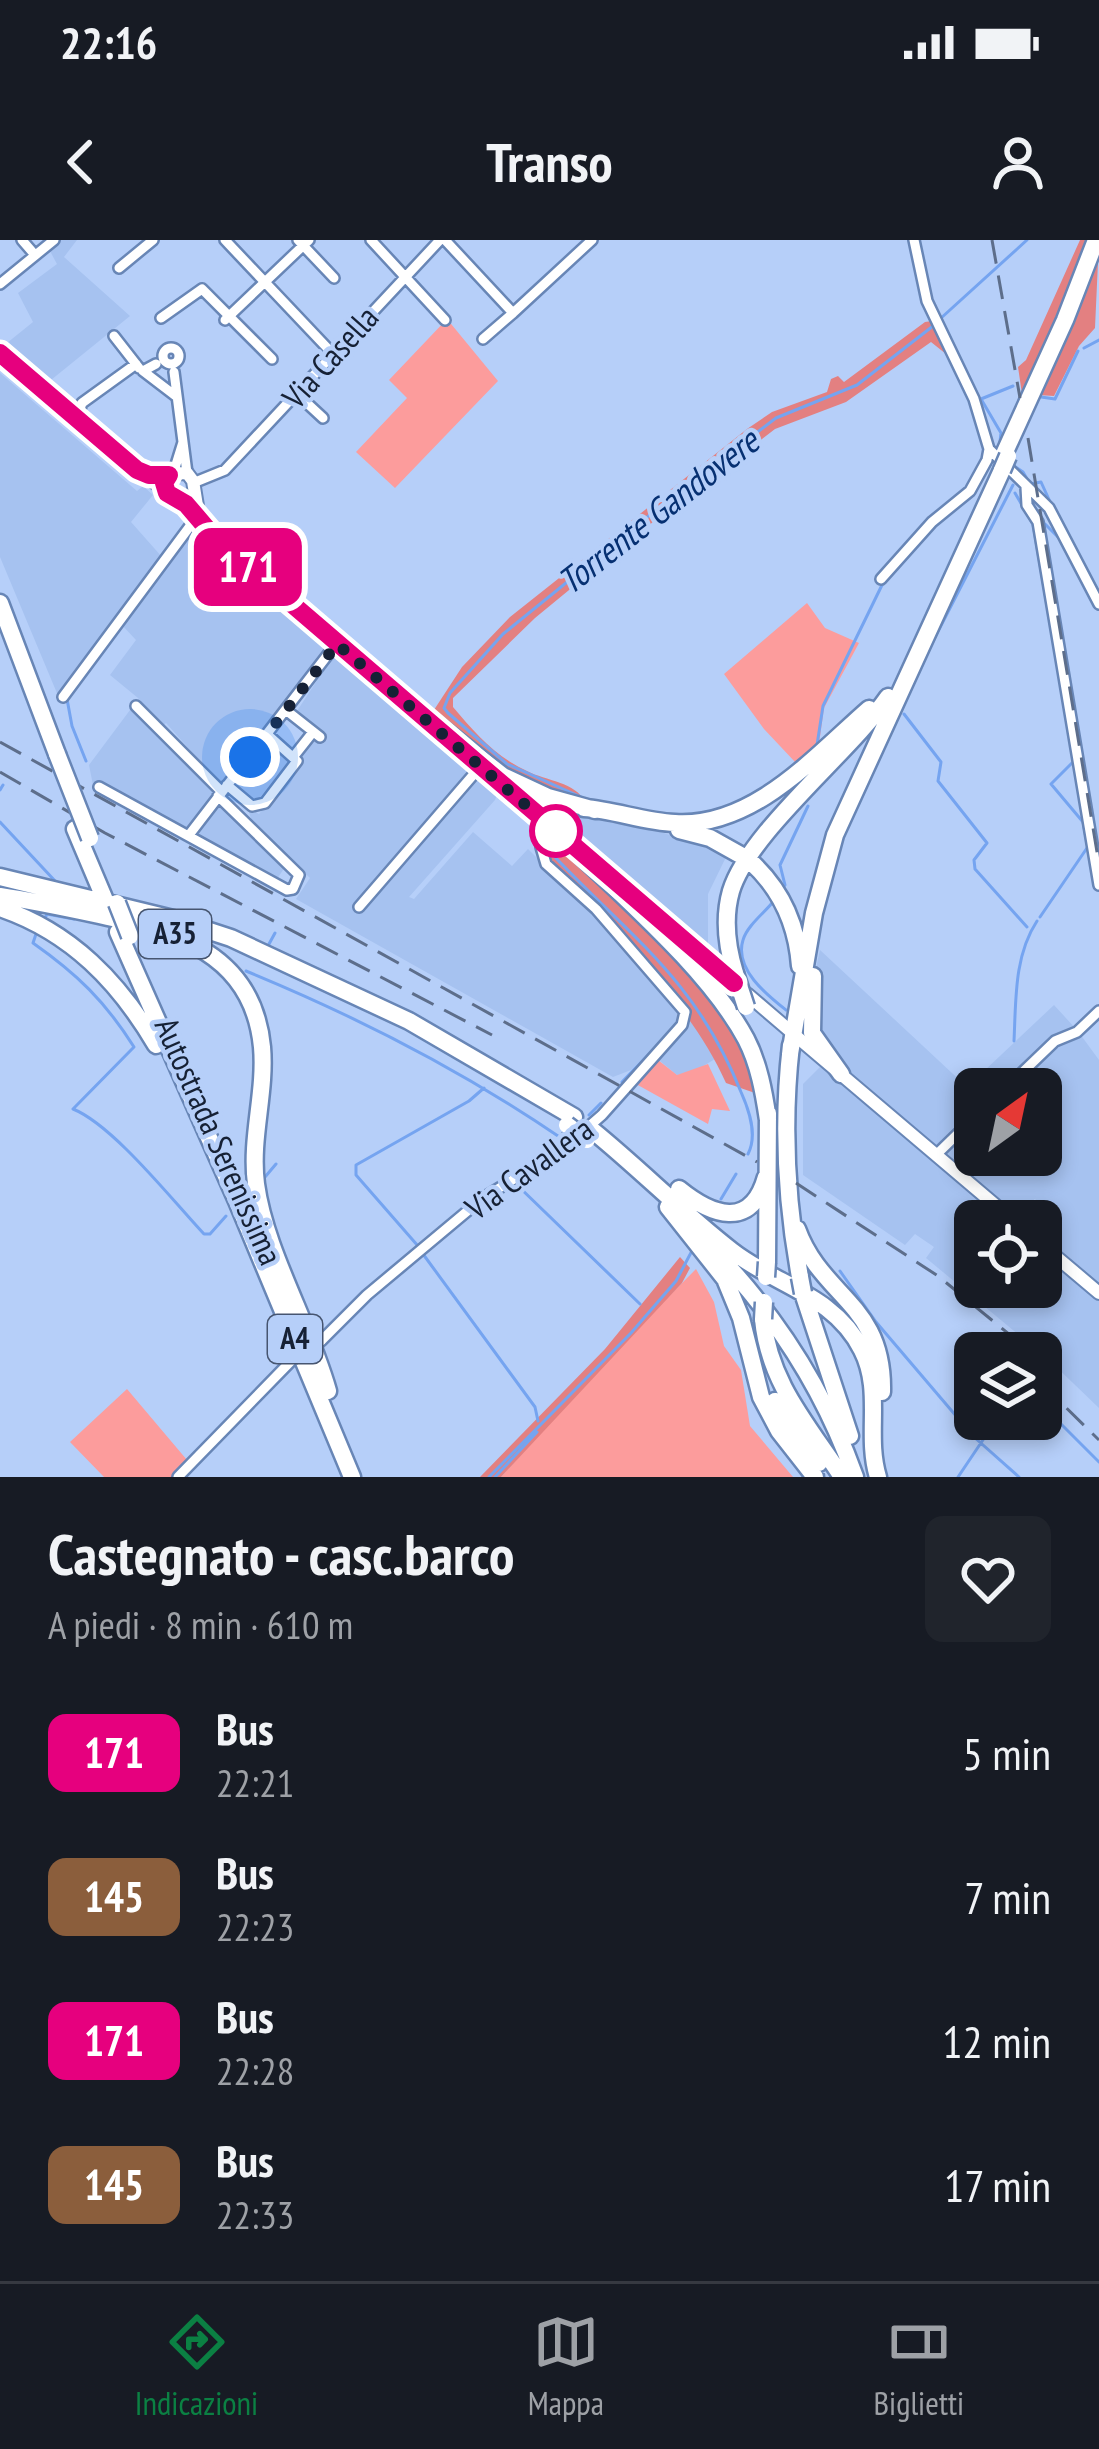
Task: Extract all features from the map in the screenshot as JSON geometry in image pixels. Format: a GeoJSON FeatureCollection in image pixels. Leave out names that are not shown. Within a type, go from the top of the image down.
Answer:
{"type":"FeatureCollection","features":[{"type":"Feature","properties":{"kind":"highway"},"geometry":{"type":"LineString","coordinates":[[830,1477],[780,1410],[767,1382],[759,1341],[767,1270],[768,1120],[763,1073],[746,1000],[735,978],[726,924],[736,877],[896,684],[1000,459],[1061,342],[1097,243]]}},
{"type":"Feature","properties":{"kind":"highway"},"geometry":{"type":"LineString","coordinates":[[792,1040],[826,862],[1000,459]]}},
{"type":"Feature","properties":{"kind":"highway","name":"Autostrada Serenissima"},"geometry":{"type":"LineString","coordinates":[[0,603],[83,834],[352,1477]]}},
{"type":"Feature","properties":{"kind":"highway","name":"Autostrada Serenissima"},"geometry":{"type":"LineString","coordinates":[[0,631],[52,753]]}},
{"type":"Feature","properties":{"kind":"highway"},"geometry":{"type":"LineString","coordinates":[[584,808],[686,824],[751,805],[875,703],[921,634]]}},
{"type":"Feature","properties":{"kind":"highway"},"geometry":{"type":"LineString","coordinates":[[382,682],[503,776],[584,808],[699,835],[747,859],[779,897],[794,931],[800,970],[786,1132],[788,1202],[805,1289],[862,1477]]}},
{"type":"Feature","properties":{"kind":"highway"},"geometry":{"type":"LineString","coordinates":[[569,844],[658,932],[727,1010],[752,1053],[768,1120]]}},
{"type":"Feature","properties":{"kind":"highway"},"geometry":{"type":"LineString","coordinates":[[826,862],[810,1018],[816,1040],[841,1074]]}},
{"type":"Feature","properties":{"kind":"highway"},"geometry":{"type":"LineString","coordinates":[[0,880],[173,919],[231,938],[409,1021],[570,1121],[737,1255],[805,1289],[842,1322],[866,1358],[873,1387],[873,1449],[881,1477]]}},
{"type":"Feature","properties":{"kind":"highway","name":"A35"},"geometry":{"type":"LineString","coordinates":[[0,896],[176,934],[212,956],[239,985],[256,1021],[262,1048],[254,1150],[262,1213],[314,1342],[328,1391]]}},
{"type":"Feature","properties":{"kind":"highway","name":"A35"},"geometry":{"type":"LineString","coordinates":[[0,908],[64,939],[116,988],[154,1042],[237,1201]]}},
{"type":"Feature","properties":{"kind":"highway","name":"Autostrada Serenissima"},"geometry":{"type":"LineString","coordinates":[[124,934],[362,1477]]}},
{"type":"Feature","properties":{"kind":"highway"},"geometry":{"type":"LineString","coordinates":[[590,1135],[630,1151],[694,1202],[716,1213],[741,1210],[754,1201],[763,1187],[769,1159]]}},
{"type":"Feature","properties":{"kind":"highway"},"geometry":{"type":"LineString","coordinates":[[590,1135],[722,1259],[790,1342],[862,1477]]}},
{"type":"Feature","properties":{"kind":"highway"},"geometry":{"type":"LineString","coordinates":[[788,1202],[802,1244],[860,1313],[878,1347],[881,1477]]}},
{"type":"Feature","properties":{"kind":"highway"},"geometry":{"type":"LineString","coordinates":[[668,1207],[725,1280],[761,1397],[779,1431],[815,1477]]}},
{"type":"Feature","properties":{"kind":"highway"},"geometry":{"type":"LineString","coordinates":[[805,1289],[840,1325],[855,1352],[862,1382],[862,1477]]}},
{"type":"Feature","properties":{"kind":"highway"},"geometry":{"type":"LineString","coordinates":[[764,1310],[769,1355],[783,1391],[842,1477]]}},
{"type":"Feature","properties":{"kind":"main road"},"geometry":{"type":"LineString","coordinates":[[0,355],[137,470],[182,483]]}},
{"type":"Feature","properties":{"kind":"main road"},"geometry":{"type":"LineString","coordinates":[[0,355],[135,471],[182,483],[215,538]]}},
{"type":"Feature","properties":{"kind":"main road"},"geometry":{"type":"LineString","coordinates":[[182,483],[196,518],[215,538],[569,844],[735,978]]}},
{"type":"Feature","properties":{"kind":"main road"},"geometry":{"type":"LineString","coordinates":[[746,1000],[989,1200]]}},
{"type":"Feature","properties":{"kind":"main road"},"geometry":{"type":"LineString","coordinates":[[1062,1261],[1099,1292]]}},
{"type":"Feature","properties":{"kind":"street"},"geometry":{"type":"LineString","coordinates":[[22,240],[35,256]]}},
{"type":"Feature","properties":{"kind":"street"},"geometry":{"type":"LineString","coordinates":[[0,284],[54,240]]}},
{"type":"Feature","properties":{"kind":"street"},"geometry":{"type":"LineString","coordinates":[[119,268],[153,240]]}},
{"type":"Feature","properties":{"kind":"street"},"geometry":{"type":"LineString","coordinates":[[225,240],[332,353]]}},
{"type":"Feature","properties":{"kind":"street"},"geometry":{"type":"LineString","coordinates":[[371,240],[445,320]]}},
{"type":"Feature","properties":{"kind":"street"},"geometry":{"type":"LineString","coordinates":[[568,240],[579,251]]}},
{"type":"Feature","properties":{"kind":"street"},"geometry":{"type":"LineString","coordinates":[[483,338],[592,240]]}},
{"type":"Feature","properties":{"kind":"street"},"geometry":{"type":"LineString","coordinates":[[914,240],[935,322],[1000,459],[1045,504],[1099,604]]}},
{"type":"Feature","properties":{"kind":"street"},"geometry":{"type":"LineString","coordinates":[[448,241],[513,313]]}},
{"type":"Feature","properties":{"kind":"street","name":"Via Casella"},"geometry":{"type":"LineString","coordinates":[[182,483],[220,473],[404,276],[448,241]]}},
{"type":"Feature","properties":{"kind":"street"},"geometry":{"type":"LineString","coordinates":[[228,318],[303,242],[334,278]]}},
{"type":"Feature","properties":{"kind":"street"},"geometry":{"type":"LineString","coordinates":[[161,318],[202,289],[272,359]]}},
{"type":"Feature","properties":{"kind":"street"},"geometry":{"type":"LineString","coordinates":[[114,336],[140,367],[177,397]]}},
{"type":"Feature","properties":{"kind":"street"},"geometry":{"type":"LineString","coordinates":[[85,426],[81,405],[140,367],[167,363],[183,442],[182,483]]}},
{"type":"Feature","properties":{"kind":"street"},"geometry":{"type":"LineString","coordinates":[[296,393],[323,418]]}},
{"type":"Feature","properties":{"kind":"street"},"geometry":{"type":"LineString","coordinates":[[880,579],[932,522],[967,494],[987,460],[1000,459]]}},
{"type":"Feature","properties":{"kind":"street"},"geometry":{"type":"LineString","coordinates":[[1026,487],[1027,505],[1037,522],[1099,885]]}},
{"type":"Feature","properties":{"kind":"street"},"geometry":{"type":"LineString","coordinates":[[63,697],[196,518]]}},
{"type":"Feature","properties":{"kind":"street"},"geometry":{"type":"LineString","coordinates":[[189,835],[337,644]]}},
{"type":"Feature","properties":{"kind":"street"},"geometry":{"type":"LineString","coordinates":[[99,787],[277,884],[290,890],[299,880],[299,874],[222,791],[136,706]]}},
{"type":"Feature","properties":{"kind":"street"},"geometry":{"type":"LineString","coordinates":[[287,711],[317,735],[294,756]]}},
{"type":"Feature","properties":{"kind":"street"},"geometry":{"type":"LineString","coordinates":[[222,791],[261,806],[296,764],[294,756],[268,735]]}},
{"type":"Feature","properties":{"kind":"street"},"geometry":{"type":"LineString","coordinates":[[358,907],[480,767]]}},
{"type":"Feature","properties":{"kind":"street","name":"Via Cavallera"},"geometry":{"type":"LineString","coordinates":[[178,1477],[293,1359],[321,1341],[363,1299],[483,1198],[571,1143],[682,1025],[685,1012],[680,1006],[596,909],[538,853],[553,829]]}},
{"type":"Feature","properties":{"kind":"street"},"geometry":{"type":"LineString","coordinates":[[1027,1068],[1055,1041],[1077,1032],[1099,1011]]}},
{"type":"Feature","properties":{"kind":"street"},"geometry":{"type":"LineString","coordinates":[[936,1155],[954,1138]]}},
{"type":"Feature","properties":{"kind":"shaded area"},"geometry":{"type":"Polygon","coordinates":[[[44,240],[77,240],[64,257],[130,316],[51,380],[7,343],[33,322],[18,293],[57,264],[44,240]]]}},
{"type":"Feature","properties":{"kind":"shaded area"},"geometry":{"type":"Polygon","coordinates":[[[1080,240],[1099,240],[1095,328],[1079,346],[1054,396],[1022,394],[1018,367],[1026,360],[1080,240]]]}},
{"type":"Feature","properties":{"kind":"shaded area"},"geometry":{"type":"Polygon","coordinates":[[[447,319],[498,381],[395,488],[356,452],[407,398],[389,380],[447,319]]]}},
{"type":"Feature","properties":{"kind":"shaded area"},"geometry":{"type":"Polygon","coordinates":[[[939,320],[951,343],[946,354],[931,342],[846,402],[775,429],[535,618],[453,698],[453,707],[496,751],[527,771],[568,786],[585,802],[515,778],[432,713],[462,667],[510,617],[747,429],[772,412],[827,392],[831,379],[838,376],[844,382],[925,322],[939,320]]]}},
{"type":"Feature","properties":{"kind":"shaded area"},"geometry":{"type":"Polygon","coordinates":[[[0,373],[137,491],[143,486],[153,495],[131,522],[162,557],[59,698],[0,557],[0,373]]]}},
{"type":"Feature","properties":{"kind":"shaded area"},"geometry":{"type":"Polygon","coordinates":[[[193,526],[234,563],[230,573],[265,598],[270,593],[325,641],[328,649],[222,786],[166,723],[162,727],[110,675],[136,640],[121,624],[193,526]]]}},
{"type":"Feature","properties":{"kind":"shaded area"},"geometry":{"type":"Polygon","coordinates":[[[807,603],[825,628],[859,643],[824,708],[819,744],[796,763],[724,674],[807,603]]]}},
{"type":"Feature","properties":{"kind":"shaded area"},"geometry":{"type":"Polygon","coordinates":[[[335,653],[411,722],[415,720],[472,768],[469,778],[354,906],[358,910],[478,775],[498,792],[495,800],[409,897],[414,899],[473,832],[512,866],[528,849],[680,1000],[715,1059],[677,1075],[649,1052],[631,1070],[613,1077],[296,899],[310,878],[252,822],[249,812],[259,814],[303,760],[299,756],[314,736],[320,741],[325,735],[297,711],[335,653]]]}},
{"type":"Feature","properties":{"kind":"shaded area"},"geometry":{"type":"Polygon","coordinates":[[[133,706],[215,789],[189,830],[93,785],[89,765],[133,706]]]}},
{"type":"Feature","properties":{"kind":"shaded area"},"geometry":{"type":"Polygon","coordinates":[[[267,741],[292,758],[291,766],[261,796],[263,801],[252,802],[234,783],[267,741]]]}},
{"type":"Feature","properties":{"kind":"shaded area"},"geometry":{"type":"Polygon","coordinates":[[[219,802],[285,867],[277,879],[195,835],[219,802]]]}},
{"type":"Feature","properties":{"kind":"shaded area"},"geometry":{"type":"Polygon","coordinates":[[[577,811],[641,825],[727,855],[708,894],[708,959],[562,832],[577,811]]]}},
{"type":"Feature","properties":{"kind":"shaded area"},"geometry":{"type":"Polygon","coordinates":[[[554,836],[663,940],[715,999],[751,1057],[755,1093],[726,1083],[670,994],[550,864],[544,852],[554,836]]]}},
{"type":"Feature","properties":{"kind":"shaded area"},"geometry":{"type":"Polygon","coordinates":[[[820,950],[954,1075],[954,1136],[937,1152],[845,1073],[820,1037],[815,972],[820,950]]]}},
{"type":"Feature","properties":{"kind":"shaded area"},"geometry":{"type":"Polygon","coordinates":[[[1054,1005],[1076,1029],[1029,1068],[987,1068],[1054,1005]]]}},
{"type":"Feature","properties":{"kind":"shaded area"},"geometry":{"type":"Polygon","coordinates":[[[1080,1034],[1099,1060],[1099,1284],[1062,1255],[1062,1200],[994,1200],[966,1176],[1062,1176],[1062,1068],[1030,1068],[1055,1045],[1080,1034]]]}},
{"type":"Feature","properties":{"kind":"shaded area"},"geometry":{"type":"Polygon","coordinates":[[[658,1060],[677,1075],[708,1064],[730,1111],[712,1109],[708,1124],[636,1084],[658,1060]]]}},
{"type":"Feature","properties":{"kind":"shaded area"},"geometry":{"type":"Polygon","coordinates":[[[824,1063],[985,1200],[954,1200],[954,1281],[926,1258],[934,1247],[915,1234],[905,1245],[803,1175],[803,1084],[824,1063]]]}},
{"type":"Feature","properties":{"kind":"shaded area"},"geometry":{"type":"Polygon","coordinates":[[[954,1141],[954,1166],[940,1154],[954,1141]]]}},
{"type":"Feature","properties":{"kind":"shaded area"},"geometry":{"type":"Polygon","coordinates":[[[680,1257],[690,1268],[682,1283],[501,1477],[480,1477],[605,1349],[680,1257]]]}},
{"type":"Feature","properties":{"kind":"shaded area"},"geometry":{"type":"Polygon","coordinates":[[[696,1269],[714,1302],[724,1346],[741,1370],[750,1426],[793,1477],[501,1477],[603,1363],[696,1269]]]}},
{"type":"Feature","properties":{"kind":"shaded area"},"geometry":{"type":"Polygon","coordinates":[[[1062,1272],[1099,1301],[1099,1408],[1062,1372],[1062,1332],[1015,1332],[986,1308],[1062,1308],[1062,1272]]]}},
{"type":"Feature","properties":{"kind":"shaded area"},"geometry":{"type":"Polygon","coordinates":[[[127,1389],[187,1460],[176,1477],[104,1477],[70,1442],[127,1389]]]}},
{"type":"Feature","properties":{"kind":"waterway","name":"Torrente Gandovere"},"geometry":{"type":"LineString","coordinates":[[940,319],[1027,240]]}},
{"type":"Feature","properties":{"kind":"waterway","name":"Torrente Gandovere"},"geometry":{"type":"LineString","coordinates":[[929,315],[940,339]]}},
{"type":"Feature","properties":{"kind":"waterway","name":"Torrente Gandovere"},"geometry":{"type":"LineString","coordinates":[[581,797],[507,764],[448,713],[444,708],[450,693],[503,634],[683,488],[776,418],[857,385],[933,326]]}},
{"type":"Feature","properties":{"kind":"waterway"},"geometry":{"type":"LineString","coordinates":[[1084,348],[1099,340]]}},
{"type":"Feature","properties":{"kind":"waterway"},"geometry":{"type":"LineString","coordinates":[[1041,397],[1055,399],[1078,351]]}},
{"type":"Feature","properties":{"kind":"waterway"},"geometry":{"type":"LineString","coordinates":[[999,450],[1001,433],[981,399],[1013,386]]}},
{"type":"Feature","properties":{"kind":"waterway"},"geometry":{"type":"LineString","coordinates":[[974,413],[984,449]]}},
{"type":"Feature","properties":{"kind":"waterway"},"geometry":{"type":"LineString","coordinates":[[1014,466],[1030,484],[1041,482],[1056,515]]}},
{"type":"Feature","properties":{"kind":"waterway"},"geometry":{"type":"LineString","coordinates":[[929,649],[1013,485]]}},
{"type":"Feature","properties":{"kind":"waterway"},"geometry":{"type":"LineString","coordinates":[[1015,493],[1033,524],[1058,669]]}},
{"type":"Feature","properties":{"kind":"waterway"},"geometry":{"type":"LineString","coordinates":[[1045,524],[1060,539]]}},
{"type":"Feature","properties":{"kind":"waterway"},"geometry":{"type":"LineString","coordinates":[[891,562],[908,542]]}},
{"type":"Feature","properties":{"kind":"waterway"},"geometry":{"type":"LineString","coordinates":[[817,745],[823,706],[883,583]]}},
{"type":"Feature","properties":{"kind":"waterway"},"geometry":{"type":"LineString","coordinates":[[67,699],[86,761]]}},
{"type":"Feature","properties":{"kind":"waterway"},"geometry":{"type":"LineString","coordinates":[[904,714],[941,762],[938,781],[987,843],[974,860],[975,869],[1027,927]]}},
{"type":"Feature","properties":{"kind":"waterway"},"geometry":{"type":"LineString","coordinates":[[1074,761],[1051,784],[1083,822],[1087,843]]}},
{"type":"Feature","properties":{"kind":"waterway"},"geometry":{"type":"LineString","coordinates":[[0,790],[3,785]]}},
{"type":"Feature","properties":{"kind":"waterway"},"geometry":{"type":"LineString","coordinates":[[781,891],[785,885],[780,865],[808,806]]}},
{"type":"Feature","properties":{"kind":"waterway","name":"Torrente Gandovere"},"geometry":{"type":"LineString","coordinates":[[565,833],[579,811]]}},
{"type":"Feature","properties":{"kind":"waterway"},"geometry":{"type":"LineString","coordinates":[[0,822],[56,882]]}},
{"type":"Feature","properties":{"kind":"waterway","name":"Torrente Gandovere"},"geometry":{"type":"LineString","coordinates":[[558,841],[553,855],[660,963],[704,1019],[747,1107],[752,1131],[748,1154]]}},
{"type":"Feature","properties":{"kind":"waterway"},"geometry":{"type":"LineString","coordinates":[[1040,917],[1087,848]]}},
{"type":"Feature","properties":{"kind":"waterway"},"geometry":{"type":"LineString","coordinates":[[773,902],[748,930],[741,951],[754,980],[786,1010]]}},
{"type":"Feature","properties":{"kind":"waterway"},"geometry":{"type":"LineString","coordinates":[[45,918],[47,914],[74,919]]}},
{"type":"Feature","properties":{"kind":"waterway"},"geometry":{"type":"LineString","coordinates":[[1014,1041],[1020,964],[1037,921]]}},
{"type":"Feature","properties":{"kind":"waterway"},"geometry":{"type":"LineString","coordinates":[[269,944],[275,933]]}},
{"type":"Feature","properties":{"kind":"waterway"},"geometry":{"type":"LineString","coordinates":[[36,934],[33,943],[89,989],[134,1047],[73,1109],[124,1147],[204,1234],[210,1234],[226,1216]]}},
{"type":"Feature","properties":{"kind":"waterway"},"geometry":{"type":"LineString","coordinates":[[246,971],[408,1046],[561,1138],[567,1136]]}},
{"type":"Feature","properties":{"kind":"waterway"},"geometry":{"type":"LineString","coordinates":[[622,1082],[673,1029]]}},
{"type":"Feature","properties":{"kind":"waterway"},"geometry":{"type":"LineString","coordinates":[[418,1246],[356,1175],[356,1165],[484,1088]]}},
{"type":"Feature","properties":{"kind":"waterway"},"geometry":{"type":"LineString","coordinates":[[589,1115],[601,1103]]}},
{"type":"Feature","properties":{"kind":"waterway"},"geometry":{"type":"LineString","coordinates":[[518,1171],[560,1139]]}},
{"type":"Feature","properties":{"kind":"waterway"},"geometry":{"type":"LineString","coordinates":[[265,1177],[276,1164]]}},
{"type":"Feature","properties":{"kind":"waterway","name":"Torrente Gandovere"},"geometry":{"type":"LineString","coordinates":[[721,1199],[736,1174]]}},
{"type":"Feature","properties":{"kind":"waterway"},"geometry":{"type":"LineString","coordinates":[[516,1184],[640,1304]]}},
{"type":"Feature","properties":{"kind":"waterway","name":"Torrente Gandovere"},"geometry":{"type":"LineString","coordinates":[[489,1477],[631,1333],[676,1281],[694,1247]]}},
{"type":"Feature","properties":{"kind":"waterway"},"geometry":{"type":"LineString","coordinates":[[423,1254],[535,1407],[538,1421]]}},
{"type":"Feature","properties":{"kind":"waterway"},"geometry":{"type":"LineString","coordinates":[[840,1271],[876,1322],[974,1437],[1019,1477]]}},
{"type":"Feature","properties":{"kind":"waterway"},"geometry":{"type":"LineString","coordinates":[[1062,1425],[1099,1462]]}},
{"type":"Feature","properties":{"kind":"waterway","name":"Torrente Gandovere"},"geometry":{"type":"LineString","coordinates":[[495,1477],[537,1432]]}},
{"type":"Feature","properties":{"kind":"waterway"},"geometry":{"type":"LineString","coordinates":[[958,1477],[983,1440]]}},
{"type":"Feature","properties":{"kind":"railway"},"geometry":{"type":"LineString","coordinates":[[992,240],[1020,398]]}},
{"type":"Feature","properties":{"kind":"railway"},"geometry":{"type":"LineString","coordinates":[[1028,438],[1099,864]]}},
{"type":"Feature","properties":{"kind":"railway"},"geometry":{"type":"LineString","coordinates":[[0,742],[757,1162]]}},
{"type":"Feature","properties":{"kind":"railway"},"geometry":{"type":"LineString","coordinates":[[0,772],[105,833],[492,1035]]}},
{"type":"Feature","properties":{"kind":"railway"},"geometry":{"type":"LineString","coordinates":[[796,1183],[938,1276],[1006,1332]]}},
{"type":"Feature","properties":{"kind":"railway"},"geometry":{"type":"LineString","coordinates":[[1062,1404],[1099,1440]]}},
{"type":"Feature","properties":{"kind":"bus line","name":"171"},"geometry":{"type":"LineString","coordinates":[[0,353],[137,470],[169,475],[164,483],[167,493],[186,504],[215,538],[734,983]]}},
{"type":"Feature","properties":{"kind":"route"},"geometry":{"type":"LineString","coordinates":[[250,757],[337,644],[556,831]]}}]}
